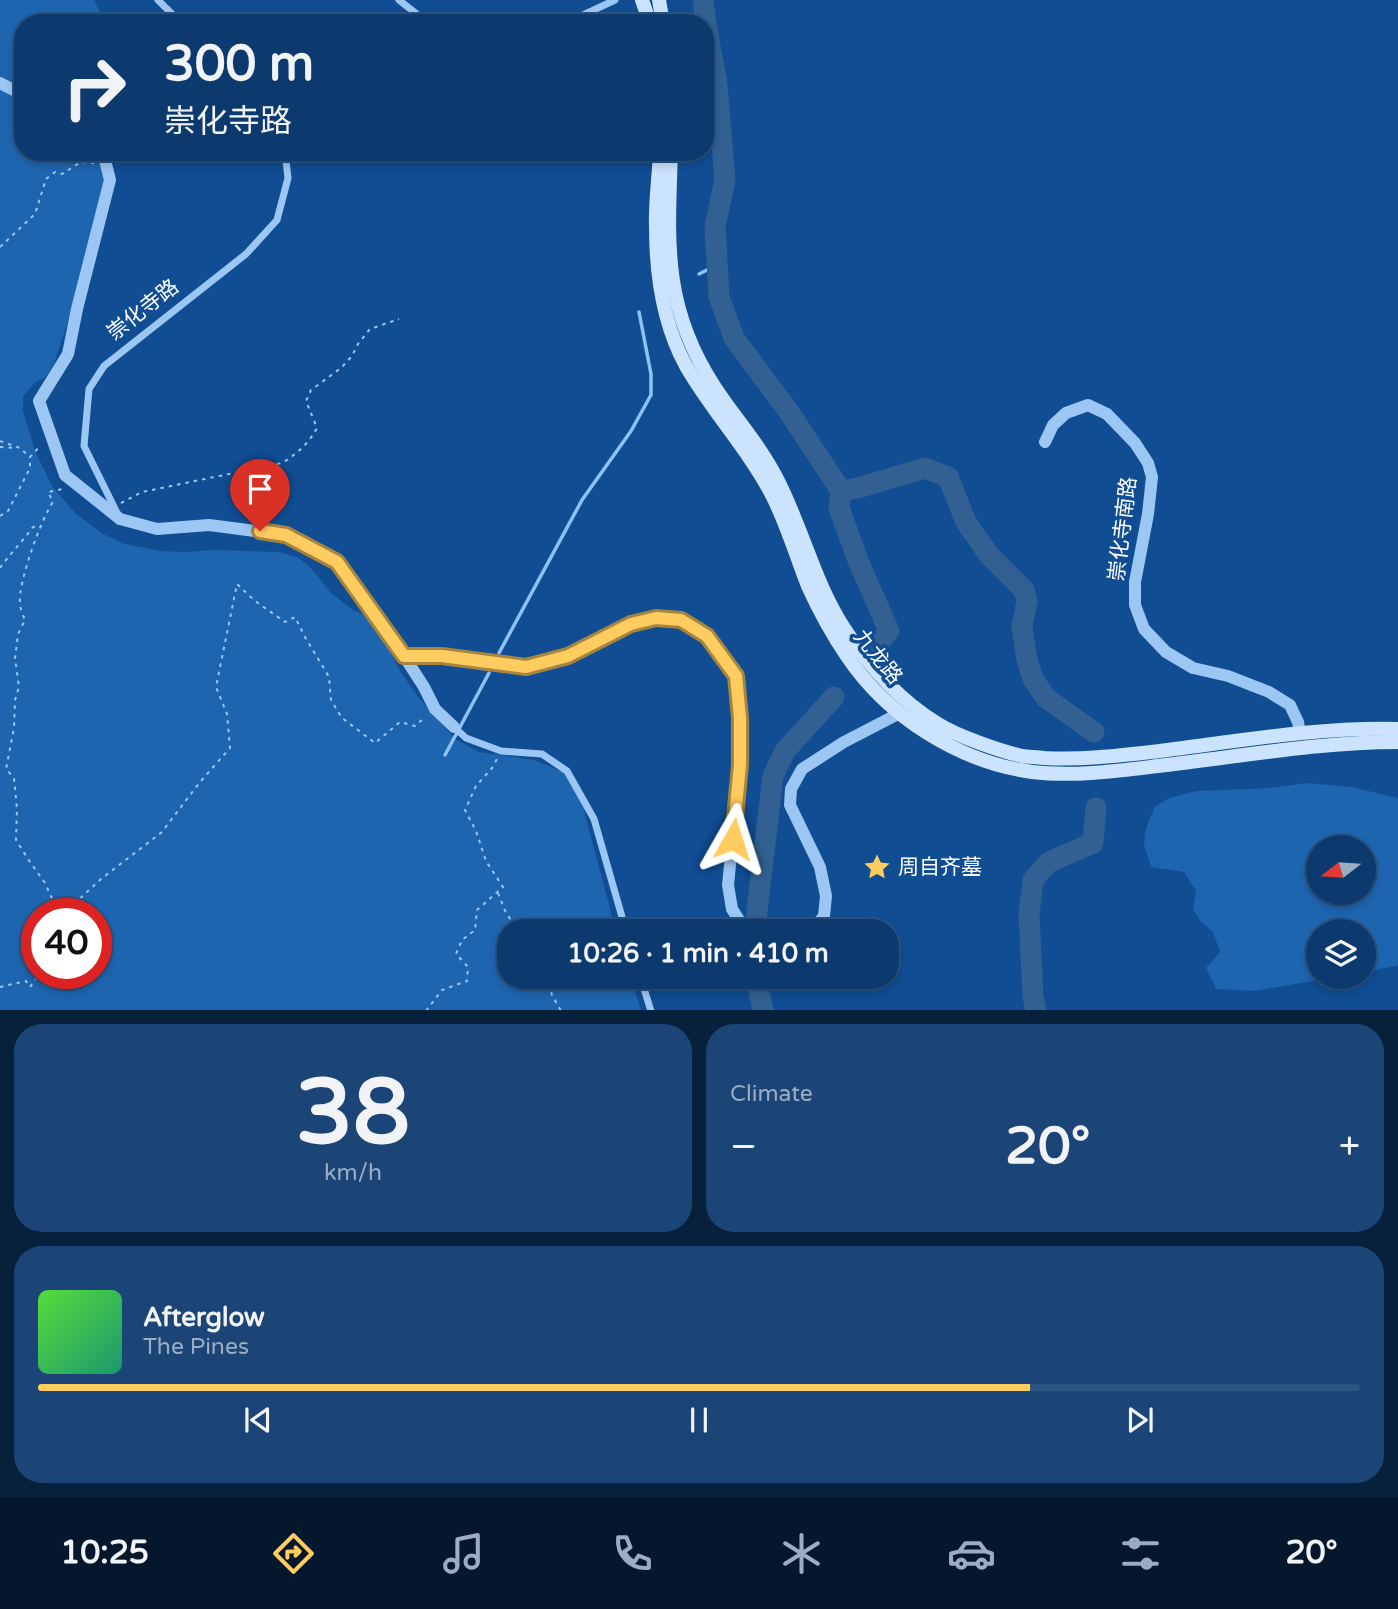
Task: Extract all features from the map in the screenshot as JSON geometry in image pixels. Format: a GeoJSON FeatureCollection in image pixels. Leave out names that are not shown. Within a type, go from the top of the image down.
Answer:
{"type":"FeatureCollection","features":[{"type":"Feature","properties":{"kind":"main road","name":"九龙路"},"geometry":{"type":"LineString","coordinates":[[659,161],[655,224],[657,262],[664,304],[685,364],[759,472],[773,498],[826,622],[848,657],[876,691],[900,713],[960,751],[993,763],[1032,772],[1070,774],[1123,770],[1326,745],[1398,742]]}},
{"type":"Feature","properties":{"kind":"main road","name":"九龙路"},"geometry":{"type":"LineString","coordinates":[[671,161],[668,209],[670,269],[676,301],[689,342],[713,385],[755,442],[777,479],[803,536],[817,576],[842,626],[873,668],[907,702],[940,725],[981,743],[1024,756],[1071,759],[1324,731],[1398,729]]}},
{"type":"Feature","properties":{"kind":"street"},"geometry":{"type":"LineString","coordinates":[[158,0],[172,14]]}},
{"type":"Feature","properties":{"kind":"street"},"geometry":{"type":"LineString","coordinates":[[399,0],[417,14]]}},
{"type":"Feature","properties":{"kind":"street"},"geometry":{"type":"LineString","coordinates":[[585,14],[615,0]]}},
{"type":"Feature","properties":{"kind":"street","name":"崇化寺路"},"geometry":{"type":"LineString","coordinates":[[106,161],[110,180],[68,354],[38,401],[65,475],[120,519],[157,529],[208,525],[286,535],[337,562],[404,656],[435,709],[458,731]]}},
{"type":"Feature","properties":{"kind":"street","name":"崇化寺路"},"geometry":{"type":"LineString","coordinates":[[120,519],[85,446],[89,389],[104,366],[246,254],[278,220],[288,178],[286,161]]}},
{"type":"Feature","properties":{"kind":"street","name":"崇化寺南路"},"geometry":{"type":"LineString","coordinates":[[1045,442],[1052,425],[1066,413],[1088,405],[1107,414],[1135,443],[1148,463],[1152,477],[1135,582],[1135,605],[1144,629],[1166,652],[1193,668],[1228,676],[1269,692],[1290,705],[1300,734]]}},
{"type":"Feature","properties":{"kind":"street"},"geometry":{"type":"LineString","coordinates":[[404,656],[442,656],[526,667],[568,656],[631,624],[656,618],[681,620],[707,636],[736,676],[740,718],[740,765],[728,885],[732,909],[738,919]]}},
{"type":"Feature","properties":{"kind":"street"},"geometry":{"type":"LineString","coordinates":[[822,919],[826,896],[820,867],[790,805],[791,789],[802,769],[844,742],[900,713]]}},
{"type":"Feature","properties":{"kind":"street"},"geometry":{"type":"LineString","coordinates":[[458,731],[466,738],[501,751],[542,754],[567,771],[594,819],[623,919]]}},
{"type":"Feature","properties":{"kind":"street"},"geometry":{"type":"LineString","coordinates":[[644,989],[651,1010]]}},
{"type":"Feature","properties":{"kind":"path"},"geometry":{"type":"LineString","coordinates":[[0,247],[35,214],[47,179],[55,172],[62,174],[87,161]]}},
{"type":"Feature","properties":{"kind":"path"},"geometry":{"type":"LineString","coordinates":[[114,507],[142,492],[282,463],[311,440],[317,428],[306,401],[311,390],[341,368],[370,329],[399,319]]}},
{"type":"Feature","properties":{"kind":"path"},"geometry":{"type":"LineString","coordinates":[[0,516],[8,511],[30,468],[30,457],[51,435]]}},
{"type":"Feature","properties":{"kind":"path"},"geometry":{"type":"LineString","coordinates":[[0,441],[20,449],[30,457]]}},
{"type":"Feature","properties":{"kind":"path"},"geometry":{"type":"LineString","coordinates":[[0,447],[20,449]]}},
{"type":"Feature","properties":{"kind":"path"},"geometry":{"type":"LineString","coordinates":[[53,898],[16,840],[14,778],[6,769],[19,687],[15,658],[18,634],[25,620],[20,603],[24,573],[47,512],[54,502],[48,492],[79,485]]}},
{"type":"Feature","properties":{"kind":"path"},"geometry":{"type":"LineString","coordinates":[[0,568],[33,527],[42,526]]}},
{"type":"Feature","properties":{"kind":"path"},"geometry":{"type":"LineString","coordinates":[[80,898],[162,832],[230,748],[227,714],[216,687],[237,584],[255,601],[285,622],[295,617],[329,677],[331,700],[342,718],[375,743],[400,722],[415,726],[435,709]]}},
{"type":"Feature","properties":{"kind":"path"},"geometry":{"type":"LineString","coordinates":[[426,1010],[442,990],[467,981],[468,967],[456,954],[462,940],[475,930],[477,910],[503,887],[486,861],[476,831],[465,810],[476,786],[492,768],[501,751]]}},
{"type":"Feature","properties":{"kind":"path"},"geometry":{"type":"LineString","coordinates":[[497,892],[510,919]]}},
{"type":"Feature","properties":{"kind":"path"},"geometry":{"type":"LineString","coordinates":[[0,987],[21,982]]}},
{"type":"Feature","properties":{"kind":"path"},"geometry":{"type":"LineString","coordinates":[[550,989],[561,1010]]}},
{"type":"Feature","properties":{"kind":"shaded area"},"geometry":{"type":"Polygon","coordinates":[[[0,0],[94,0],[101,14],[14,14],[14,161],[107,161],[109,200],[54,363],[46,377],[33,384],[23,397],[23,411],[35,451],[52,486],[75,513],[103,534],[124,544],[162,551],[280,552],[299,558],[311,568],[330,592],[354,611],[366,615],[383,637],[400,671],[419,698],[455,739],[479,752],[534,760],[570,775],[580,796],[613,919],[497,919],[497,989],[634,989],[641,1010],[0,1010],[0,0]]]}},
{"type":"Feature","properties":{"kind":"shaded area"},"geometry":{"type":"Polygon","coordinates":[[[1307,783],[1351,787],[1398,798],[1398,965],[1376,970],[1376,919],[1306,919],[1306,982],[1253,991],[1216,989],[1206,968],[1220,952],[1213,932],[1201,922],[1193,909],[1196,891],[1184,872],[1151,867],[1144,845],[1146,828],[1155,807],[1169,798],[1196,791],[1270,788],[1307,783]]]}},
{"type":"Feature","properties":{"kind":"waterway"},"geometry":{"type":"LineString","coordinates":[[703,0],[705,14]]}},
{"type":"Feature","properties":{"kind":"waterway"},"geometry":{"type":"LineString","coordinates":[[714,68],[725,180],[715,226],[719,297],[734,338],[789,412],[841,491],[839,508],[859,563],[889,631],[879,643]]}},
{"type":"Feature","properties":{"kind":"waterway"},"geometry":{"type":"LineString","coordinates":[[699,274],[717,265]]}},
{"type":"Feature","properties":{"kind":"waterway"},"geometry":{"type":"LineString","coordinates":[[499,653],[582,500],[631,431],[651,395],[651,374],[639,312]]}},
{"type":"Feature","properties":{"kind":"waterway"},"geometry":{"type":"LineString","coordinates":[[841,491],[925,468],[948,477],[966,522],[989,555],[1024,590],[1027,601],[1022,627],[1033,679],[1046,698],[1094,732]]}},
{"type":"Feature","properties":{"kind":"waterway"},"geometry":{"type":"LineString","coordinates":[[445,755],[489,673]]}},
{"type":"Feature","properties":{"kind":"waterway"},"geometry":{"type":"LineString","coordinates":[[756,919],[773,776],[785,751],[834,697]]}},
{"type":"Feature","properties":{"kind":"waterway"},"geometry":{"type":"LineString","coordinates":[[1036,1010],[1029,914],[1033,880],[1049,862],[1093,843],[1096,808]]}},
{"type":"Feature","properties":{"kind":"waterway"},"geometry":{"type":"LineString","coordinates":[[759,989],[763,1010]]}},
{"type":"Feature","properties":{"kind":"place","name":"周自齐墓"},"geometry":{"type":"Point","coordinates":[877,867]}},
{"type":"Feature","properties":{"kind":"route"},"geometry":{"type":"LineString","coordinates":[[260,531],[286,535],[337,562],[404,656],[442,656],[526,667],[568,656],[631,624],[656,618],[681,620],[707,636],[736,676],[740,718],[740,765],[733,839]]}}]}
